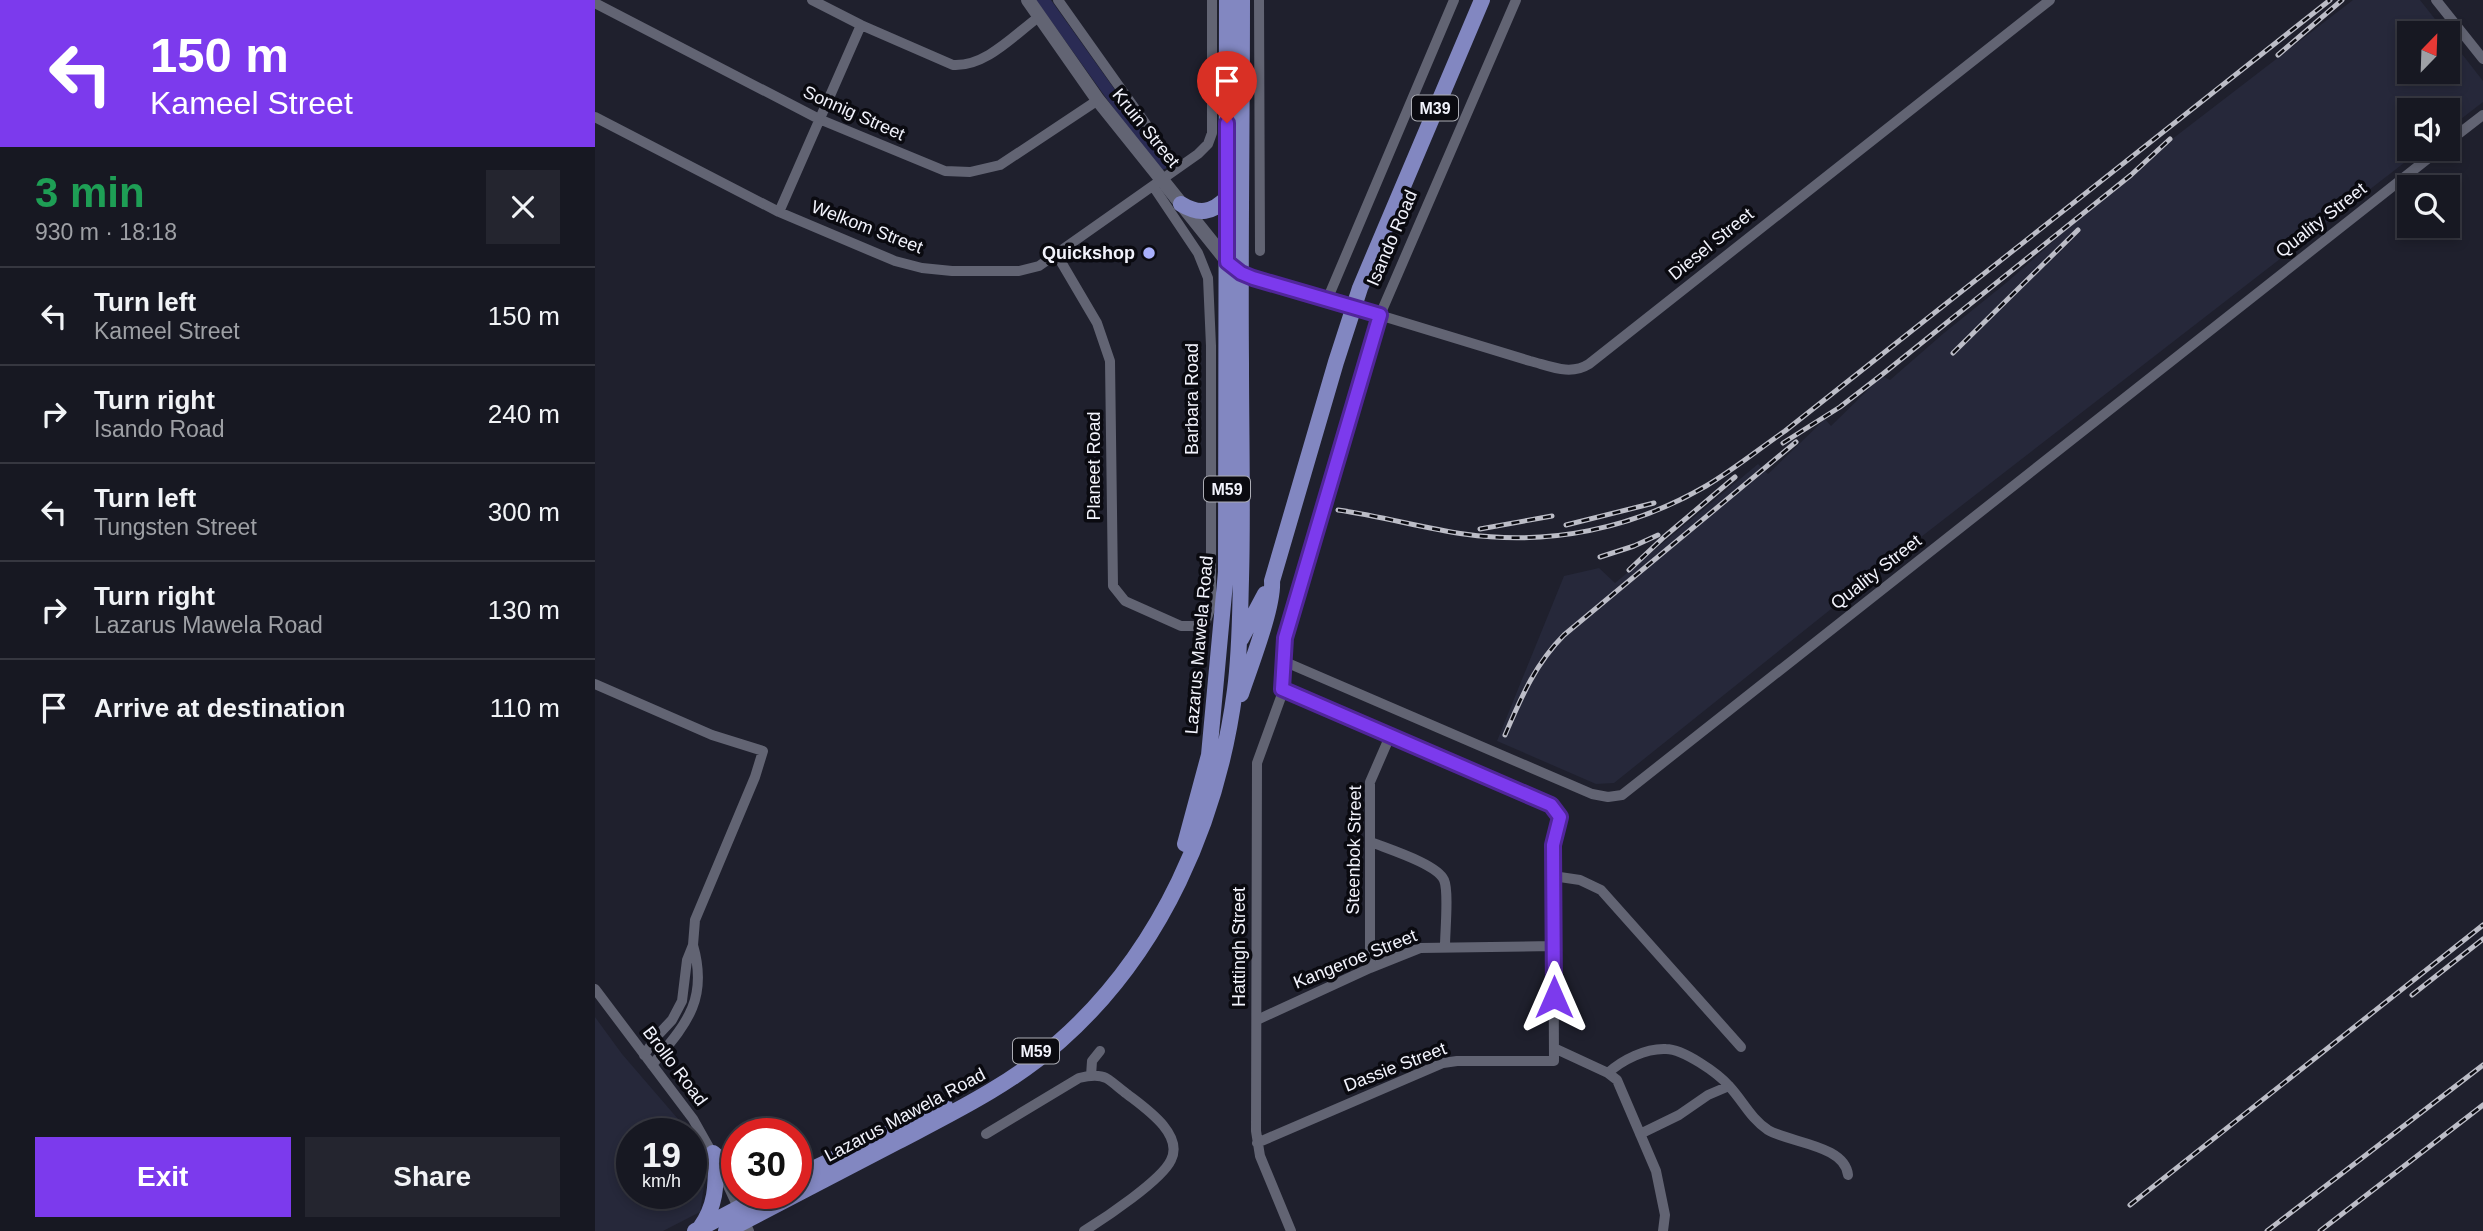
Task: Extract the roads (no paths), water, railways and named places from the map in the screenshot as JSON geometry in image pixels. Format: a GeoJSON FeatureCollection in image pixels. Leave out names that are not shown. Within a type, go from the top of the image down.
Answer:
{"type":"FeatureCollection","features":[{"type":"Feature","properties":{"kind":"main road","name":"Kruin Street"},"geometry":{"type":"LineString","coordinates":[[1028,0],[1158,183],[1181,204],[1227,262],[1241,273]]}},
{"type":"Feature","properties":{"kind":"main road","name":"Lazarus Mawela Road"},"geometry":{"type":"LineString","coordinates":[[812,1169],[992,1083],[1039,1049],[1099,991],[1147,926],[1184,848],[1202,785],[1214,714],[1213,688],[1224,593],[1227,535],[1227,0]]}},
{"type":"Feature","properties":{"kind":"main road","name":"Lazarus Mawela Road"},"geometry":{"type":"LineString","coordinates":[[726,1231],[1000,1086],[1059,1041],[1086,1016],[1127,968],[1156,926],[1190,857],[1206,814],[1227,738],[1239,643],[1242,531],[1242,0]]}},
{"type":"Feature","properties":{"kind":"main road","name":"Isando Road"},"geometry":{"type":"LineString","coordinates":[[1239,643],[1272,581],[1354,307],[1389,216],[1482,0]]}},
{"type":"Feature","properties":{"kind":"main road"},"geometry":{"type":"LineString","coordinates":[[1181,204],[1194,211],[1205,212],[1214,209],[1227,198]]}},
{"type":"Feature","properties":{"kind":"main road","name":"Isando Road"},"geometry":{"type":"LineString","coordinates":[[1227,738],[1261,632],[1272,593],[1272,581]]}},
{"type":"Feature","properties":{"kind":"main road","name":"M39"},"geometry":{"type":"LineString","coordinates":[[1214,714],[1239,643]]}},
{"type":"Feature","properties":{"kind":"main road"},"geometry":{"type":"LineString","coordinates":[[714,1156],[721,1161]]}},
{"type":"Feature","properties":{"kind":"main road"},"geometry":{"type":"LineString","coordinates":[[697,1230],[707,1218],[715,1200],[714,1156]]}},
{"type":"Feature","properties":{"kind":"main road","name":"M59"},"geometry":{"type":"LineString","coordinates":[[697,1230],[745,1220]]}},
{"type":"Feature","properties":{"kind":"street"},"geometry":{"type":"LineString","coordinates":[[812,0],[949,64],[962,65],[987,55],[1040,16]]}},
{"type":"Feature","properties":{"kind":"street"},"geometry":{"type":"LineString","coordinates":[[1158,183],[1204,150],[1212,132],[1212,0]]}},
{"type":"Feature","properties":{"kind":"street"},"geometry":{"type":"LineString","coordinates":[[1259,0],[1259,251]]}},
{"type":"Feature","properties":{"kind":"street","name":"Isando Road"},"geometry":{"type":"LineString","coordinates":[[1327,300],[1454,0]]}},
{"type":"Feature","properties":{"kind":"street","name":"Isando Road"},"geometry":{"type":"LineString","coordinates":[[1283,661],[1285,638],[1380,315],[1516,0]]}},
{"type":"Feature","properties":{"kind":"street","name":"Diesel Street"},"geometry":{"type":"LineString","coordinates":[[1241,273],[1559,369],[1585,367],[2050,0]]}},
{"type":"Feature","properties":{"kind":"street"},"geometry":{"type":"LineString","coordinates":[[2436,0],[2483,59]]}},
{"type":"Feature","properties":{"kind":"street","name":"Kruin Street"},"geometry":{"type":"LineString","coordinates":[[1062,1],[1177,168]]}},
{"type":"Feature","properties":{"kind":"street","name":"Sonnig Street"},"geometry":{"type":"LineString","coordinates":[[595,3],[819,119],[937,169],[970,172],[993,168],[1012,159],[1098,100]]}},
{"type":"Feature","properties":{"kind":"street"},"geometry":{"type":"LineString","coordinates":[[779,212],[861,25]]}},
{"type":"Feature","properties":{"kind":"street"},"geometry":{"type":"LineString","coordinates":[[2460,133],[2483,115]]}},
{"type":"Feature","properties":{"kind":"street","name":"Welkom Street"},"geometry":{"type":"LineString","coordinates":[[595,117],[779,212],[895,261],[922,268],[1019,271],[1039,266],[1158,183]]}},
{"type":"Feature","properties":{"kind":"street","name":"Quality Street"},"geometry":{"type":"LineString","coordinates":[[1283,661],[1592,794],[1608,797],[1622,794],[2425,161]]}},
{"type":"Feature","properties":{"kind":"street","name":"Barbara Road"},"geometry":{"type":"LineString","coordinates":[[1158,183],[1198,253],[1208,278],[1211,346],[1211,606],[1209,616],[1202,624]]}},
{"type":"Feature","properties":{"kind":"street","name":"Planeet Road"},"geometry":{"type":"LineString","coordinates":[[1057,255],[1097,323],[1110,361],[1113,586],[1119,597],[1131,605],[1181,626],[1202,624]]}},
{"type":"Feature","properties":{"kind":"street","name":"Hattingh Street"},"geometry":{"type":"LineString","coordinates":[[1283,661],[1279,705],[1257,763],[1257,1143],[1265,1171],[1291,1231]]}},
{"type":"Feature","properties":{"kind":"street"},"geometry":{"type":"LineString","coordinates":[[595,684],[712,735],[763,751],[755,777],[700,904],[678,1011],[644,1055]]}},
{"type":"Feature","properties":{"kind":"street"},"geometry":{"type":"LineString","coordinates":[[1282,689],[1551,805],[1560,817],[1553,845],[1554,1048],[1608,1073],[1617,1080],[1656,1171],[1665,1215],[1663,1231]]}},
{"type":"Feature","properties":{"kind":"street","name":"Steenbok Street"},"geometry":{"type":"LineString","coordinates":[[1370,968],[1370,782],[1390,736]]}},
{"type":"Feature","properties":{"kind":"street"},"geometry":{"type":"LineString","coordinates":[[1371,842],[1428,866],[1440,874],[1445,884],[1445,946]]}},
{"type":"Feature","properties":{"kind":"street"},"geometry":{"type":"LineString","coordinates":[[1553,876],[1580,880],[1601,890],[1741,1047]]}},
{"type":"Feature","properties":{"kind":"street"},"geometry":{"type":"LineString","coordinates":[[652,1065],[686,1024],[695,1004],[698,962],[693,945]]}},
{"type":"Feature","properties":{"kind":"street","name":"Kangeroe Street"},"geometry":{"type":"LineString","coordinates":[[1257,1020],[1420,948],[1553,946]]}},
{"type":"Feature","properties":{"kind":"street","name":"Brollo Road"},"geometry":{"type":"LineString","coordinates":[[595,989],[694,1119],[745,1220]]}},
{"type":"Feature","properties":{"kind":"street","name":"Dassie Street"},"geometry":{"type":"LineString","coordinates":[[1257,1143],[1443,1063],[1554,1061],[1554,1048]]}},
{"type":"Feature","properties":{"kind":"street"},"geometry":{"type":"LineString","coordinates":[[1608,1073],[1627,1059],[1668,1048],[1711,1069],[1729,1086],[1761,1125],[1771,1132],[1831,1153],[1847,1166],[1848,1175]]}},
{"type":"Feature","properties":{"kind":"street"},"geometry":{"type":"LineString","coordinates":[[1091,1076],[1092,1061],[1100,1051]]}},
{"type":"Feature","properties":{"kind":"street"},"geometry":{"type":"LineString","coordinates":[[986,1134],[1079,1077],[1105,1077],[1154,1115],[1174,1142],[1173,1157],[1168,1167],[1115,1212],[1084,1231]]}},
{"type":"Feature","properties":{"kind":"street"},"geometry":{"type":"LineString","coordinates":[[1640,1134],[1729,1086]]}},
{"type":"Feature","properties":{"kind":"railway"},"geometry":{"type":"LineString","coordinates":[[1338,510],[1464,534],[1527,538],[1589,531],[1649,513],[1678,501],[1716,480],[1785,431],[2330,0]]}},
{"type":"Feature","properties":{"kind":"railway"},"geometry":{"type":"LineString","coordinates":[[2278,55],[2342,0]]}},
{"type":"Feature","properties":{"kind":"railway"},"geometry":{"type":"LineString","coordinates":[[1783,443],[1840,407],[1884,373],[2131,175],[2170,139]]}},
{"type":"Feature","properties":{"kind":"railway"},"geometry":{"type":"LineString","coordinates":[[1953,353],[2078,230]]}},
{"type":"Feature","properties":{"kind":"railway"},"geometry":{"type":"LineString","coordinates":[[1505,735],[1537,670],[1564,635],[1796,442]]}},
{"type":"Feature","properties":{"kind":"railway"},"geometry":{"type":"LineString","coordinates":[[1629,570],[1735,477]]}},
{"type":"Feature","properties":{"kind":"railway"},"geometry":{"type":"LineString","coordinates":[[1566,525],[1654,503]]}},
{"type":"Feature","properties":{"kind":"railway"},"geometry":{"type":"LineString","coordinates":[[1480,529],[1552,516]]}},
{"type":"Feature","properties":{"kind":"railway"},"geometry":{"type":"LineString","coordinates":[[1600,557],[1658,535]]}},
{"type":"Feature","properties":{"kind":"railway"},"geometry":{"type":"LineString","coordinates":[[2130,1205],[2483,925]]}},
{"type":"Feature","properties":{"kind":"railway"},"geometry":{"type":"LineString","coordinates":[[2412,995],[2483,939]]}},
{"type":"Feature","properties":{"kind":"railway"},"geometry":{"type":"LineString","coordinates":[[2267,1231],[2483,1065]]}},
{"type":"Feature","properties":{"kind":"railway"},"geometry":{"type":"LineString","coordinates":[[2320,1231],[2483,1105]]}},
{"type":"Feature","properties":{"kind":"place","name":"Quickshop"},"geometry":{"type":"Point","coordinates":[1149,253]}}]}
